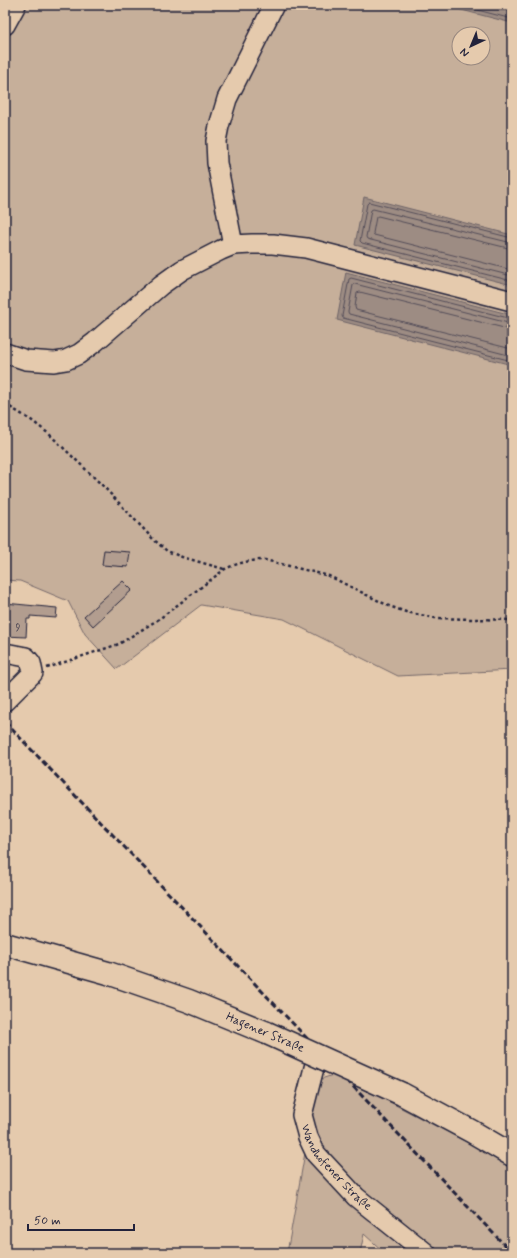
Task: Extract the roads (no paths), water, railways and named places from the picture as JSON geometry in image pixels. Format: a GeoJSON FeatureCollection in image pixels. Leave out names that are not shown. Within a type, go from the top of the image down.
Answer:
{"type":"FeatureCollection","features":[{"type":"Feature","properties":{"kind":"main road","name":"Hagener Straße"},"geometry":{"type":"LineString","coordinates":[[5,944],[115,976],[189,1001],[267,1033],[402,1094],[512,1155]]}},
{"type":"Feature","properties":{"kind":"street"},"geometry":{"type":"LineString","coordinates":[[5,26],[16,5]]}},
{"type":"Feature","properties":{"kind":"street"},"geometry":{"type":"LineString","coordinates":[[234,246],[217,163],[216,141],[218,126],[227,99],[274,5]]}},
{"type":"Feature","properties":{"kind":"street"},"geometry":{"type":"LineString","coordinates":[[5,353],[26,360],[54,362],[66,360],[79,354],[161,285],[182,270],[221,250],[234,246],[273,244],[306,248],[512,301]]}},
{"type":"Feature","properties":{"kind":"street"},"geometry":{"type":"LineString","coordinates":[[5,653],[26,656],[31,663],[33,672],[6,701]]}},
{"type":"Feature","properties":{"kind":"street","name":"Wandhofener Straße"},"geometry":{"type":"LineString","coordinates":[[317,1056],[302,1115],[308,1137],[316,1154],[356,1197],[426,1253]]}},
{"type":"Feature","properties":{"kind":"water"},"geometry":{"type":"Polygon","coordinates":[[[442,5],[512,5],[512,23],[442,5]]]}},
{"type":"Feature","properties":{"kind":"water"},"geometry":{"type":"Polygon","coordinates":[[[364,197],[512,235],[512,285],[355,245],[364,197]]]}},
{"type":"Feature","properties":{"kind":"water"},"geometry":{"type":"Polygon","coordinates":[[[346,272],[512,315],[512,365],[337,320],[346,272]]]}},
{"type":"Feature","properties":{"kind":"railway"},"geometry":{"type":"LineString","coordinates":[[5,722],[512,1253]]}}]}
